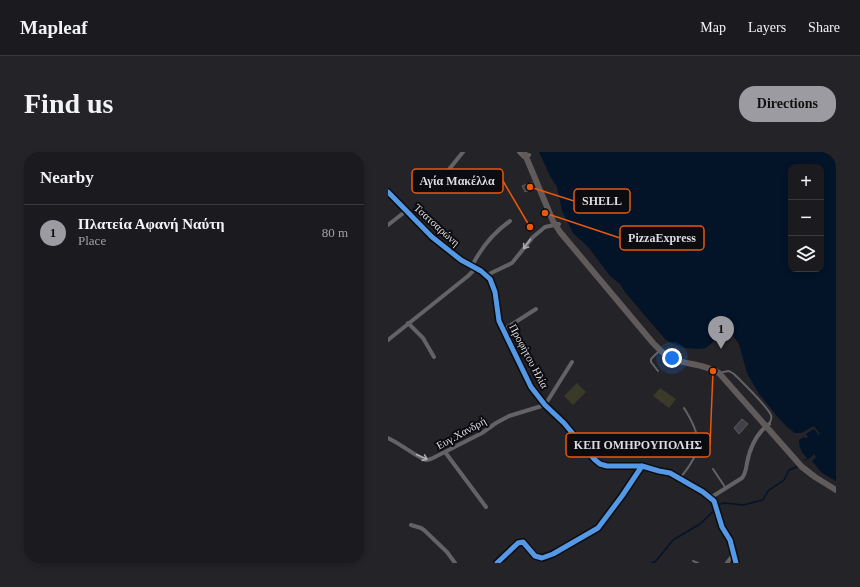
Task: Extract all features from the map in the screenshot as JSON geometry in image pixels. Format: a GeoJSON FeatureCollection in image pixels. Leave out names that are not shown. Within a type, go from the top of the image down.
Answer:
{"type":"FeatureCollection","features":[{"type":"Feature","properties":{"kind":"main road"},"geometry":{"type":"LineString","coordinates":[[527,154],[563,236],[608,292],[660,350],[672,359],[708,368],[719,373],[807,466],[817,475],[836,487]]}},
{"type":"Feature","properties":{"kind":"main road"},"geometry":{"type":"LineString","coordinates":[[557,225],[662,348],[674,356],[709,365],[723,372],[806,470],[824,484],[836,490]]}},
{"type":"Feature","properties":{"kind":"street"},"geometry":{"type":"LineString","coordinates":[[426,181],[438,183],[463,152]]}},
{"type":"Feature","properties":{"kind":"street"},"geometry":{"type":"LineString","coordinates":[[519,152],[522,156],[527,154]]}},
{"type":"Feature","properties":{"kind":"street","name":"Τσατσαρώνη"},"geometry":{"type":"LineString","coordinates":[[388,192],[432,236],[456,256],[474,267]]}},
{"type":"Feature","properties":{"kind":"street"},"geometry":{"type":"LineString","coordinates":[[388,225],[406,211]]}},
{"type":"Feature","properties":{"kind":"street"},"geometry":{"type":"LineString","coordinates":[[388,340],[468,276],[474,267],[479,252],[488,240],[497,230],[510,221]]}},
{"type":"Feature","properties":{"kind":"street"},"geometry":{"type":"LineString","coordinates":[[487,276],[512,262],[519,256],[539,231],[545,227],[557,225]]}},
{"type":"Feature","properties":{"kind":"street","name":"Προφήτου Ηλία"},"geometry":{"type":"LineString","coordinates":[[474,267],[487,276],[493,285],[496,292],[498,317],[532,387],[545,405],[564,423],[598,463],[612,467],[642,466],[659,472],[670,473],[710,498]]}},
{"type":"Feature","properties":{"kind":"street"},"geometry":{"type":"LineString","coordinates":[[503,330],[536,309]]}},
{"type":"Feature","properties":{"kind":"street"},"geometry":{"type":"LineString","coordinates":[[408,323],[423,338],[434,357]]}},
{"type":"Feature","properties":{"kind":"street"},"geometry":{"type":"LineString","coordinates":[[545,405],[572,362]]}},
{"type":"Feature","properties":{"kind":"street","name":"Ευγ.Χανδρή"},"geometry":{"type":"LineString","coordinates":[[389,440],[425,459],[433,458],[482,433],[509,416],[545,405]]}},
{"type":"Feature","properties":{"kind":"street"},"geometry":{"type":"LineString","coordinates":[[736,563],[730,540],[722,527],[714,503],[710,498],[739,481],[744,475],[749,454],[753,445],[759,434],[768,425]]}},
{"type":"Feature","properties":{"kind":"street"},"geometry":{"type":"LineString","coordinates":[[445,452],[486,507]]}},
{"type":"Feature","properties":{"kind":"street"},"geometry":{"type":"LineString","coordinates":[[498,563],[520,542],[524,543],[535,556],[542,558],[553,554],[598,528],[642,466]]}},
{"type":"Feature","properties":{"kind":"street"},"geometry":{"type":"LineString","coordinates":[[411,525],[424,530],[447,552],[455,563]]}},
{"type":"Feature","properties":{"kind":"street"},"geometry":{"type":"LineString","coordinates":[[727,563],[733,555]]}},
{"type":"Feature","properties":{"kind":"lane"},"geometry":{"type":"LineString","coordinates":[[658,371],[651,362],[651,359],[660,350]]}},
{"type":"Feature","properties":{"kind":"lane"},"geometry":{"type":"LineString","coordinates":[[680,478],[694,458],[697,446],[697,435],[694,423],[684,408]]}},
{"type":"Feature","properties":{"kind":"lane"},"geometry":{"type":"LineString","coordinates":[[713,469],[726,488]]}},
{"type":"Feature","properties":{"kind":"lane"},"geometry":{"type":"LineString","coordinates":[[693,561],[698,563]]}},
{"type":"Feature","properties":{"kind":"green space"},"geometry":{"type":"Polygon","coordinates":[[[577,383],[586,392],[573,405],[564,396],[577,383]]]}},
{"type":"Feature","properties":{"kind":"green space"},"geometry":{"type":"Polygon","coordinates":[[[660,388],[676,399],[669,408],[653,396],[660,388]]]}},
{"type":"Feature","properties":{"kind":"water"},"geometry":{"type":"Polygon","coordinates":[[[539,152],[836,152],[836,481],[822,473],[812,461],[816,457],[814,454],[809,459],[804,455],[800,448],[799,440],[804,437],[808,437],[806,434],[814,429],[819,435],[820,434],[814,426],[801,433],[795,433],[787,427],[759,394],[747,373],[739,344],[733,336],[731,324],[724,329],[706,348],[684,348],[666,340],[625,292],[620,284],[610,276],[589,248],[573,233],[562,211],[557,187],[539,152]]]}},
{"type":"Feature","properties":{"kind":"building"},"geometry":{"type":"Polygon","coordinates":[[[532,182],[534,188],[525,192],[522,186],[532,182]]]}},
{"type":"Feature","properties":{"kind":"building"},"geometry":{"type":"Polygon","coordinates":[[[742,419],[748,424],[739,434],[734,428],[742,419]]]}},
{"type":"Feature","properties":{"kind":"waterway"},"geometry":{"type":"LineString","coordinates":[[720,504],[725,503],[743,505],[763,500],[768,491],[784,480],[789,470],[797,467]]}},
{"type":"Feature","properties":{"kind":"waterway"},"geometry":{"type":"LineString","coordinates":[[652,563],[656,561],[673,540],[700,524],[715,510]]}},
{"type":"Feature","properties":{"kind":"cycle path"},"geometry":{"type":"LineString","coordinates":[[388,192],[432,237],[461,260],[481,271],[490,279],[495,292],[499,321],[531,387],[545,405],[564,423],[594,459],[600,464],[607,466],[642,466],[670,473],[703,492],[714,501],[722,527],[730,540],[736,563]]}},
{"type":"Feature","properties":{"kind":"cycle path"},"geometry":{"type":"LineString","coordinates":[[497,563],[518,543],[523,542],[535,556],[542,558],[553,554],[598,528],[642,466]]}},
{"type":"Feature","properties":{"kind":"place","name":"SHELL"},"geometry":{"type":"Point","coordinates":[530,187]}},
{"type":"Feature","properties":{"kind":"place","name":"PizzaExpress"},"geometry":{"type":"Point","coordinates":[545,213]}},
{"type":"Feature","properties":{"kind":"place","name":"Αγία Μακέλλα"},"geometry":{"type":"Point","coordinates":[530,227]}},
{"type":"Feature","properties":{"kind":"place","name":"Πλατεία Αφανή Ναύτη"},"geometry":{"type":"Point","coordinates":[721,349]}},
{"type":"Feature","properties":{"kind":"place","name":"ΚΕΠ ΟΜΗΡΟΥΠΟΛΗΣ"},"geometry":{"type":"Point","coordinates":[713,371]}}]}
